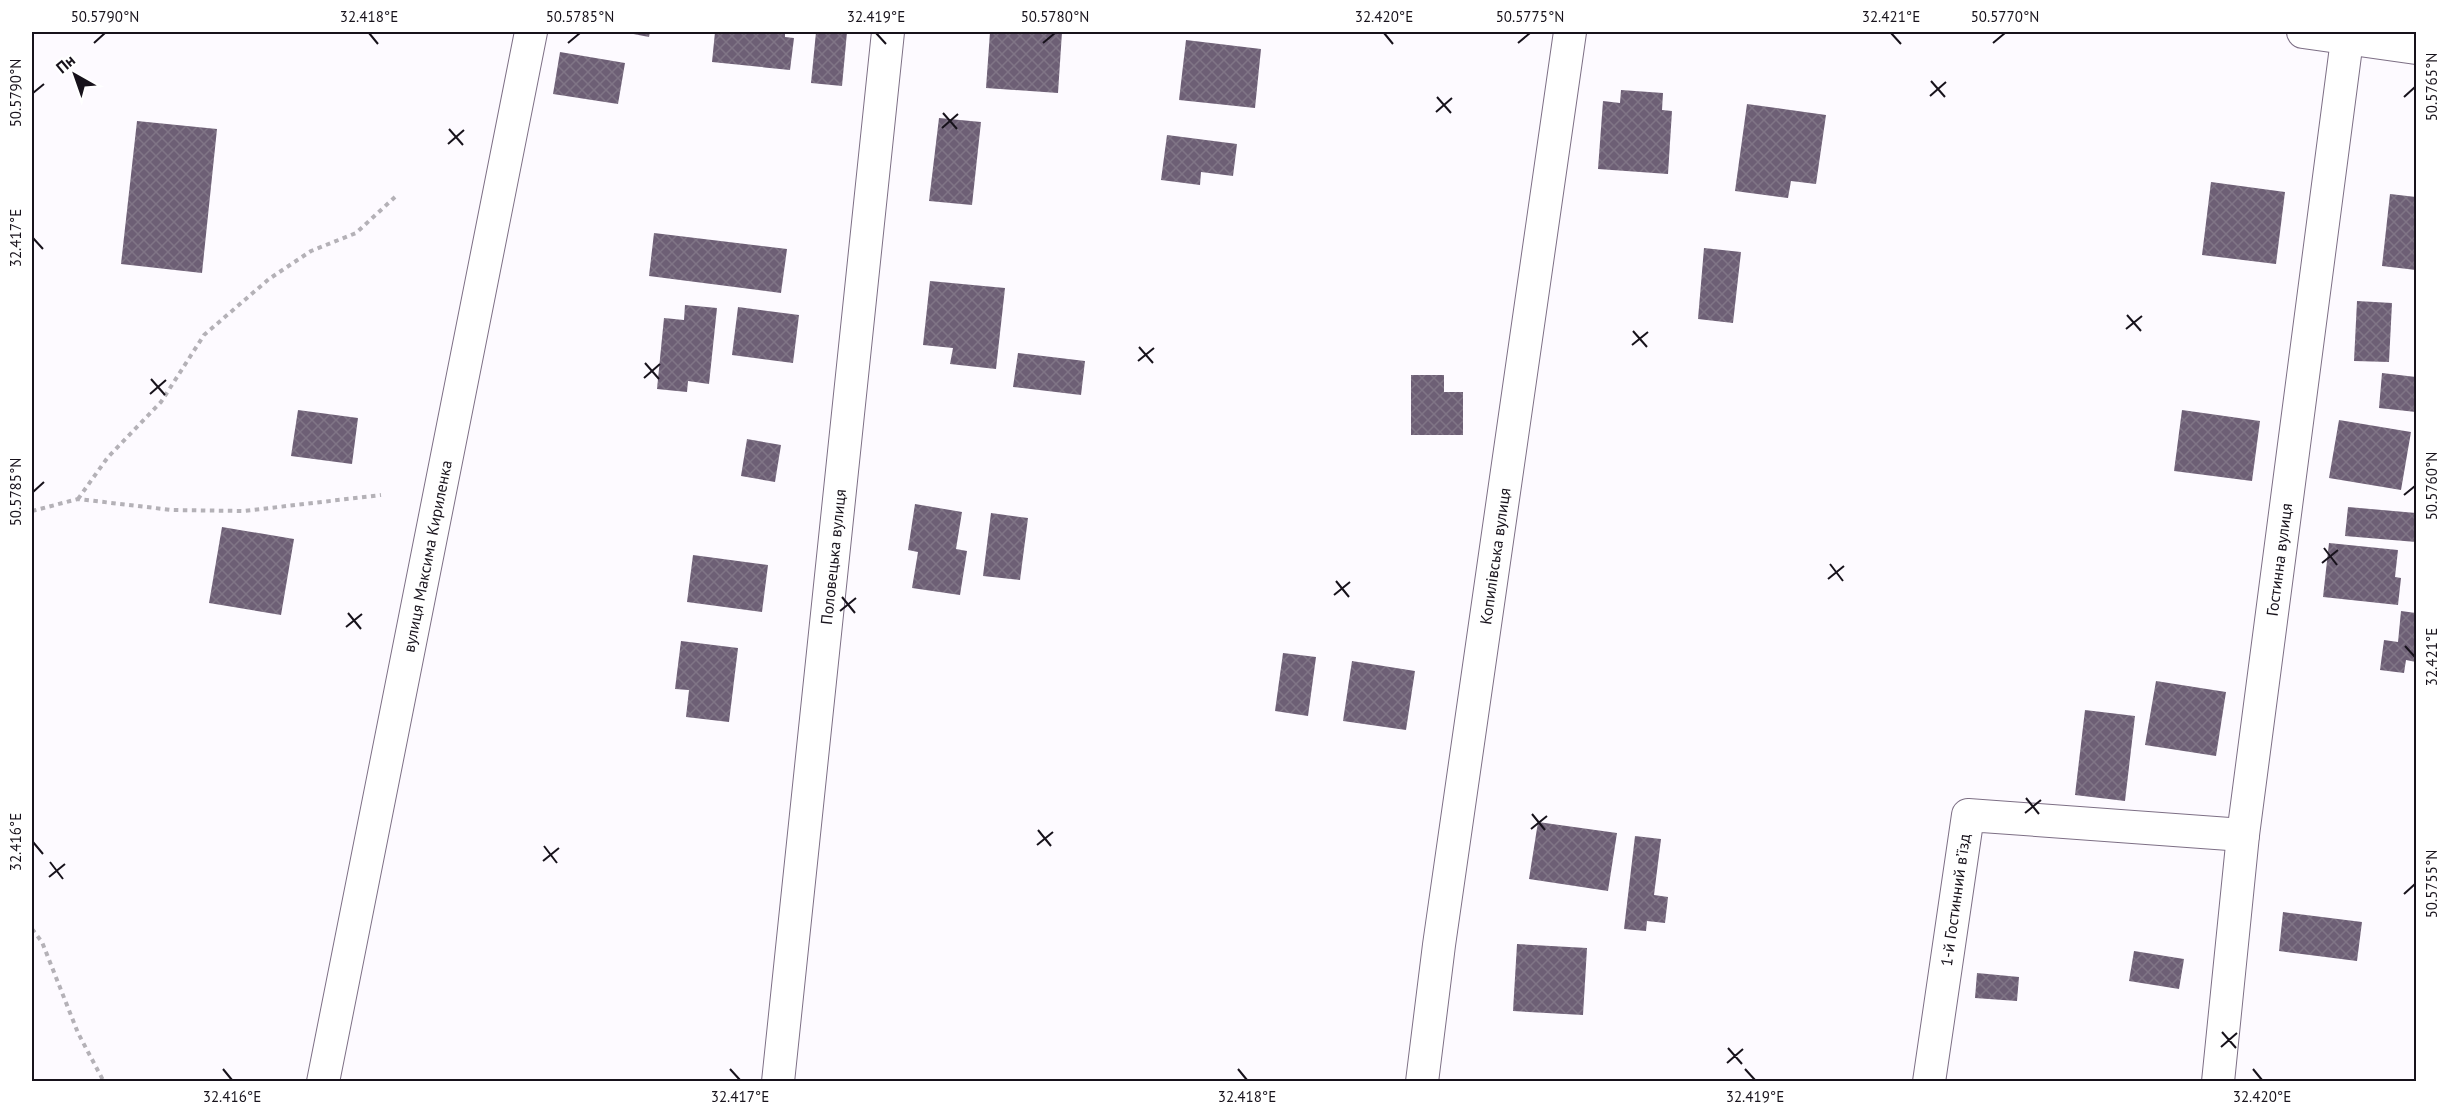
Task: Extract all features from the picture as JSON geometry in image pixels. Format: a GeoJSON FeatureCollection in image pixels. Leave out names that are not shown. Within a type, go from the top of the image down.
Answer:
{"type":"FeatureCollection","features":[{"type":"Feature","properties":{"kind":"street","name":"вулиця Максима Кириленка"},"geometry":{"type":"LineString","coordinates":[[323,1082],[531,32]]}},
{"type":"Feature","properties":{"kind":"street","name":"Половецька вулиця"},"geometry":{"type":"LineString","coordinates":[[778,1082],[888,32]]}},
{"type":"Feature","properties":{"kind":"street","name":"Копилівська вулиця"},"geometry":{"type":"LineString","coordinates":[[1422,1082],[1442,922],[1570,32]]}},
{"type":"Feature","properties":{"kind":"street"},"geometry":{"type":"LineString","coordinates":[[2303,32],[2348,35],[2416,48]]}},
{"type":"Feature","properties":{"kind":"street","name":"Гостинна вулиця"},"geometry":{"type":"LineString","coordinates":[[2218,1082],[2243,835],[2348,35]]}},
{"type":"Feature","properties":{"kind":"street","name":"1-й Гостинний вʼїзд"},"geometry":{"type":"LineString","coordinates":[[1929,1082],[1968,815],[2243,835]]}},
{"type":"Feature","properties":{"kind":"path"},"geometry":{"type":"LineString","coordinates":[[78,499],[108,457],[161,402],[204,335],[269,279],[311,251],[356,233],[395,196]]}},
{"type":"Feature","properties":{"kind":"path"},"geometry":{"type":"LineString","coordinates":[[32,511],[78,499],[172,510],[244,511],[381,495]]}},
{"type":"Feature","properties":{"kind":"path"},"geometry":{"type":"LineString","coordinates":[[32,930],[42,942],[78,1033],[104,1082]]}},
{"type":"Feature","properties":{"kind":"building"},"geometry":{"type":"Polygon","coordinates":[[[623,32],[650,32],[649,37],[623,32]]]}},
{"type":"Feature","properties":{"kind":"building"},"geometry":{"type":"Polygon","coordinates":[[[715,32],[785,32],[785,37],[794,38],[790,70],[712,62],[715,32]]]}},
{"type":"Feature","properties":{"kind":"building"},"geometry":{"type":"Polygon","coordinates":[[[816,32],[847,32],[842,86],[811,83],[816,32]]]}},
{"type":"Feature","properties":{"kind":"building"},"geometry":{"type":"Polygon","coordinates":[[[990,32],[1062,32],[1058,93],[986,88],[990,32]]]}},
{"type":"Feature","properties":{"kind":"building"},"geometry":{"type":"Polygon","coordinates":[[[1186,40],[1261,49],[1255,108],[1179,100],[1186,40]]]}},
{"type":"Feature","properties":{"kind":"building"},"geometry":{"type":"Polygon","coordinates":[[[560,52],[625,63],[618,104],[553,94],[560,52]]]}},
{"type":"Feature","properties":{"kind":"building"},"geometry":{"type":"Polygon","coordinates":[[[1621,90],[1663,93],[1662,110],[1672,111],[1668,174],[1598,169],[1603,101],[1620,103],[1621,90]]]}},
{"type":"Feature","properties":{"kind":"building"},"geometry":{"type":"Polygon","coordinates":[[[1747,104],[1826,115],[1816,184],[1791,181],[1788,198],[1735,191],[1747,104]]]}},
{"type":"Feature","properties":{"kind":"building"},"geometry":{"type":"Polygon","coordinates":[[[939,118],[981,122],[972,205],[929,201],[939,118]]]}},
{"type":"Feature","properties":{"kind":"building"},"geometry":{"type":"Polygon","coordinates":[[[137,121],[217,129],[202,273],[121,264],[137,121]]]}},
{"type":"Feature","properties":{"kind":"building"},"geometry":{"type":"Polygon","coordinates":[[[1167,135],[1237,144],[1233,176],[1201,172],[1200,185],[1161,180],[1167,135]]]}},
{"type":"Feature","properties":{"kind":"building"},"geometry":{"type":"Polygon","coordinates":[[[2211,182],[2285,192],[2276,264],[2202,255],[2211,182]]]}},
{"type":"Feature","properties":{"kind":"building"},"geometry":{"type":"Polygon","coordinates":[[[2390,194],[2416,197],[2416,270],[2382,266],[2390,194]]]}},
{"type":"Feature","properties":{"kind":"building"},"geometry":{"type":"Polygon","coordinates":[[[654,233],[787,249],[781,293],[649,276],[654,233]]]}},
{"type":"Feature","properties":{"kind":"building"},"geometry":{"type":"Polygon","coordinates":[[[1704,248],[1741,252],[1733,323],[1698,319],[1704,248]]]}},
{"type":"Feature","properties":{"kind":"building"},"geometry":{"type":"Polygon","coordinates":[[[930,281],[1005,288],[996,369],[950,364],[953,348],[923,345],[930,281]]]}},
{"type":"Feature","properties":{"kind":"building"},"geometry":{"type":"Polygon","coordinates":[[[2357,301],[2392,303],[2389,362],[2354,361],[2357,301]]]}},
{"type":"Feature","properties":{"kind":"building"},"geometry":{"type":"Polygon","coordinates":[[[685,305],[717,308],[709,384],[688,381],[687,392],[657,389],[664,318],[684,320],[685,305]]]}},
{"type":"Feature","properties":{"kind":"building"},"geometry":{"type":"Polygon","coordinates":[[[738,307],[799,315],[793,363],[732,355],[738,307]]]}},
{"type":"Feature","properties":{"kind":"building"},"geometry":{"type":"Polygon","coordinates":[[[1018,353],[1085,361],[1081,395],[1013,387],[1018,353]]]}},
{"type":"Feature","properties":{"kind":"building"},"geometry":{"type":"Polygon","coordinates":[[[2382,373],[2416,377],[2416,412],[2379,408],[2382,373]]]}},
{"type":"Feature","properties":{"kind":"building"},"geometry":{"type":"Polygon","coordinates":[[[1411,375],[1444,375],[1444,392],[1463,392],[1463,435],[1411,435],[1411,375]]]}},
{"type":"Feature","properties":{"kind":"building"},"geometry":{"type":"Polygon","coordinates":[[[298,410],[358,418],[352,464],[291,456],[298,410]]]}},
{"type":"Feature","properties":{"kind":"building"},"geometry":{"type":"Polygon","coordinates":[[[2182,410],[2260,421],[2252,481],[2174,471],[2182,410]]]}},
{"type":"Feature","properties":{"kind":"building"},"geometry":{"type":"Polygon","coordinates":[[[2339,420],[2411,432],[2401,490],[2329,478],[2339,420]]]}},
{"type":"Feature","properties":{"kind":"building"},"geometry":{"type":"Polygon","coordinates":[[[747,439],[781,445],[775,482],[741,476],[747,439]]]}},
{"type":"Feature","properties":{"kind":"building"},"geometry":{"type":"Polygon","coordinates":[[[915,504],[962,512],[956,549],[967,551],[960,595],[912,588],[918,552],[908,550],[915,504]]]}},
{"type":"Feature","properties":{"kind":"building"},"geometry":{"type":"Polygon","coordinates":[[[2348,507],[2416,513],[2416,542],[2345,536],[2348,507]]]}},
{"type":"Feature","properties":{"kind":"building"},"geometry":{"type":"Polygon","coordinates":[[[991,513],[1028,518],[1020,580],[983,576],[991,513]]]}},
{"type":"Feature","properties":{"kind":"building"},"geometry":{"type":"Polygon","coordinates":[[[222,527],[294,539],[281,615],[209,603],[222,527]]]}},
{"type":"Feature","properties":{"kind":"building"},"geometry":{"type":"Polygon","coordinates":[[[2329,543],[2398,550],[2395,577],[2401,578],[2398,605],[2323,597],[2329,543]]]}},
{"type":"Feature","properties":{"kind":"building"},"geometry":{"type":"Polygon","coordinates":[[[693,555],[768,565],[762,612],[687,602],[693,555]]]}},
{"type":"Feature","properties":{"kind":"building"},"geometry":{"type":"Polygon","coordinates":[[[2401,611],[2416,613],[2416,662],[2406,660],[2404,673],[2380,670],[2384,640],[2398,642],[2401,611]]]}},
{"type":"Feature","properties":{"kind":"building"},"geometry":{"type":"Polygon","coordinates":[[[681,641],[738,648],[729,722],[686,717],[689,690],[675,689],[681,641]]]}},
{"type":"Feature","properties":{"kind":"building"},"geometry":{"type":"Polygon","coordinates":[[[1283,653],[1316,657],[1308,716],[1275,711],[1283,653]]]}},
{"type":"Feature","properties":{"kind":"building"},"geometry":{"type":"Polygon","coordinates":[[[1352,661],[1415,671],[1406,730],[1343,721],[1352,661]]]}},
{"type":"Feature","properties":{"kind":"building"},"geometry":{"type":"Polygon","coordinates":[[[2156,681],[2226,692],[2216,756],[2145,745],[2156,681]]]}},
{"type":"Feature","properties":{"kind":"building"},"geometry":{"type":"Polygon","coordinates":[[[2085,710],[2135,716],[2125,801],[2075,795],[2085,710]]]}},
{"type":"Feature","properties":{"kind":"building"},"geometry":{"type":"Polygon","coordinates":[[[1538,822],[1617,833],[1608,891],[1529,879],[1538,822]]]}},
{"type":"Feature","properties":{"kind":"building"},"geometry":{"type":"Polygon","coordinates":[[[1635,836],[1661,839],[1654,895],[1668,897],[1665,923],[1647,921],[1646,931],[1624,929],[1635,836]]]}},
{"type":"Feature","properties":{"kind":"building"},"geometry":{"type":"Polygon","coordinates":[[[2283,912],[2362,922],[2357,961],[2279,951],[2283,912]]]}},
{"type":"Feature","properties":{"kind":"building"},"geometry":{"type":"Polygon","coordinates":[[[1517,944],[1587,948],[1583,1015],[1513,1011],[1517,944]]]}},
{"type":"Feature","properties":{"kind":"building"},"geometry":{"type":"Polygon","coordinates":[[[2134,951],[2184,959],[2179,989],[2129,981],[2134,951]]]}},
{"type":"Feature","properties":{"kind":"building"},"geometry":{"type":"Polygon","coordinates":[[[1977,973],[2019,977],[2017,1001],[1975,998],[1977,973]]]}}]}
